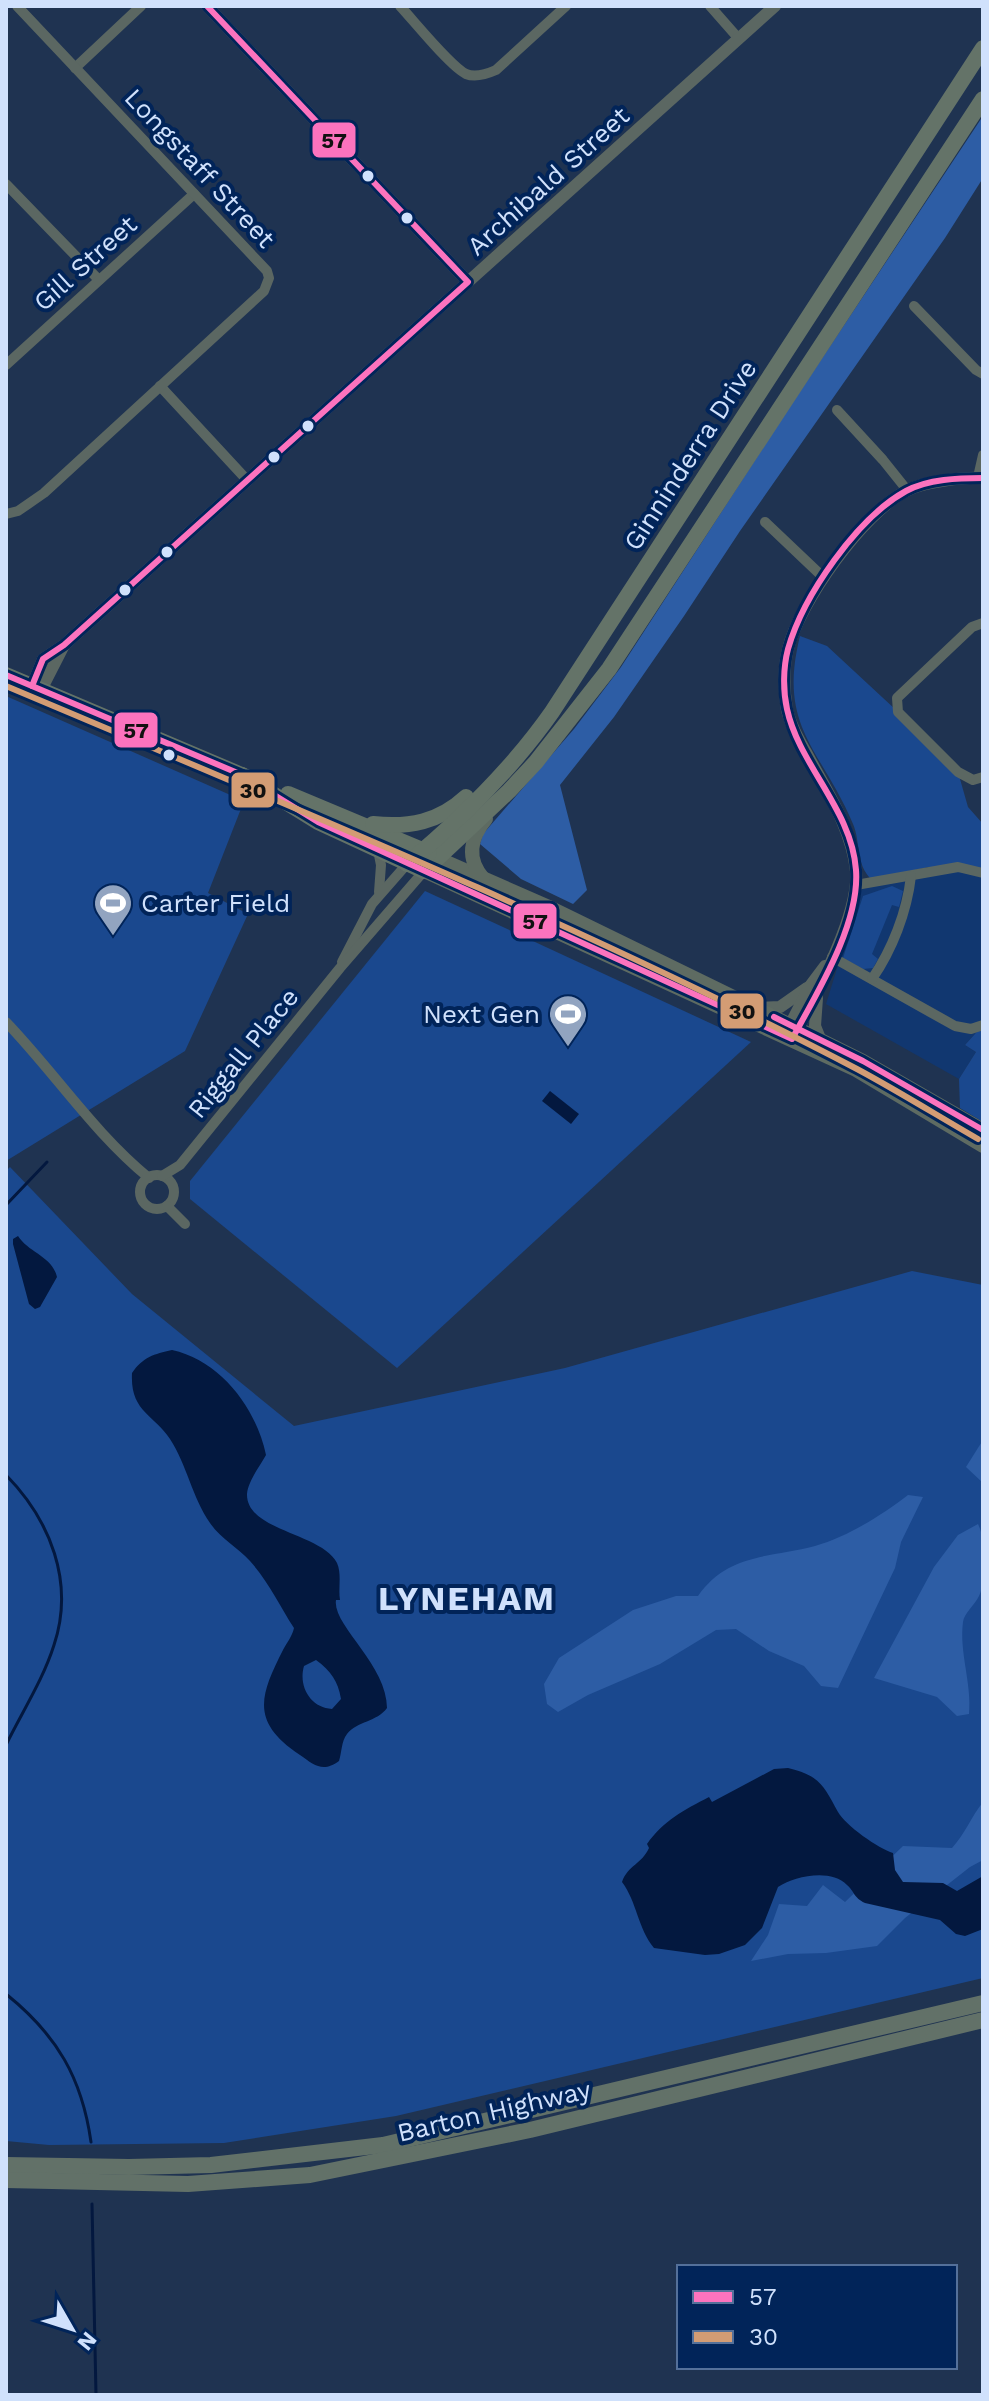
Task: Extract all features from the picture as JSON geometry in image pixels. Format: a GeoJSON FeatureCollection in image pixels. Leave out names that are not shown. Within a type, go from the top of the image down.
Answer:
{"type":"FeatureCollection","features":[{"type":"Feature","properties":{"kind":"highway","name":"Barton Highway"},"geometry":{"type":"LineString","coordinates":[[6,2165],[211,2165],[383,2145],[983,2003]]}},
{"type":"Feature","properties":{"kind":"highway","name":"Barton Highway"},"geometry":{"type":"LineString","coordinates":[[6,2180],[188,2184],[310,2175],[530,2130],[983,2020]]}},
{"type":"Feature","properties":{"kind":"main road","name":"Ginninderra Drive"},"geometry":{"type":"LineString","coordinates":[[424,871],[430,854],[521,753],[575,677],[983,48]]}},
{"type":"Feature","properties":{"kind":"main road","name":"Ginninderra Drive"},"geometry":{"type":"LineString","coordinates":[[407,864],[430,854],[509,791],[536,762],[609,669],[983,99]]}},
{"type":"Feature","properties":{"kind":"main road"},"geometry":{"type":"LineString","coordinates":[[6,675],[357,822],[641,951],[756,1008],[791,1033],[821,1041],[888,1075],[983,1130]]}},
{"type":"Feature","properties":{"kind":"main road"},"geometry":{"type":"LineString","coordinates":[[357,822],[415,825],[454,807],[513,748],[575,677]]}},
{"type":"Feature","properties":{"kind":"main road"},"geometry":{"type":"LineString","coordinates":[[242,775],[318,822],[407,864],[791,1033],[983,1146]]}},
{"type":"Feature","properties":{"kind":"main road"},"geometry":{"type":"LineString","coordinates":[[483,878],[473,859],[472,841],[478,828],[509,791]]}},
{"type":"Feature","properties":{"kind":"street","name":"Longstaff Street"},"geometry":{"type":"LineString","coordinates":[[6,514],[18,511],[44,493],[264,291],[269,278],[267,271],[17,6]]}},
{"type":"Feature","properties":{"kind":"street"},"geometry":{"type":"LineString","coordinates":[[75,68],[141,6]]}},
{"type":"Feature","properties":{"kind":"street"},"geometry":{"type":"LineString","coordinates":[[207,6],[468,282]]}},
{"type":"Feature","properties":{"kind":"street"},"geometry":{"type":"LineString","coordinates":[[400,6],[458,69],[485,75],[496,70],[566,6]]}},
{"type":"Feature","properties":{"kind":"street"},"geometry":{"type":"LineString","coordinates":[[710,6],[739,39]]}},
{"type":"Feature","properties":{"kind":"street","name":"Archibald Street"},"geometry":{"type":"LineString","coordinates":[[36,688],[43,659],[64,645],[775,6]]}},
{"type":"Feature","properties":{"kind":"street"},"geometry":{"type":"LineString","coordinates":[[6,184],[99,280]]}},
{"type":"Feature","properties":{"kind":"street","name":"Gill Street"},"geometry":{"type":"LineString","coordinates":[[6,365],[194,194]]}},
{"type":"Feature","properties":{"kind":"street"},"geometry":{"type":"LineString","coordinates":[[914,306],[983,374]]}},
{"type":"Feature","properties":{"kind":"street"},"geometry":{"type":"LineString","coordinates":[[160,386],[247,480]]}},
{"type":"Feature","properties":{"kind":"street"},"geometry":{"type":"LineString","coordinates":[[837,410],[907,490]]}},
{"type":"Feature","properties":{"kind":"street"},"geometry":{"type":"LineString","coordinates":[[791,1033],[841,937],[856,885],[856,871],[849,840],[830,797],[793,729],[785,697],[787,651],[800,619],[824,578],[873,515],[907,490],[980,477],[983,455]]}},
{"type":"Feature","properties":{"kind":"street"},"geometry":{"type":"LineString","coordinates":[[765,522],[824,578]]}},
{"type":"Feature","properties":{"kind":"street"},"geometry":{"type":"LineString","coordinates":[[983,623],[972,627],[897,698],[898,712],[958,772],[973,780],[983,777]]}},
{"type":"Feature","properties":{"kind":"street","name":"Riggall Place"},"geometry":{"type":"LineString","coordinates":[[378,850],[381,869],[378,894]]}},
{"type":"Feature","properties":{"kind":"street","name":"Riggall Place"},"geometry":{"type":"LineString","coordinates":[[340,968],[361,921],[378,894],[407,864]]}},
{"type":"Feature","properties":{"kind":"street"},"geometry":{"type":"LineString","coordinates":[[856,885],[958,867],[983,873]]}},
{"type":"Feature","properties":{"kind":"street","name":"Riggall Place"},"geometry":{"type":"LineString","coordinates":[[162,1176],[180,1165],[340,968],[424,871]]}},
{"type":"Feature","properties":{"kind":"street"},"geometry":{"type":"LineString","coordinates":[[872,979],[906,906],[911,876]]}},
{"type":"Feature","properties":{"kind":"street"},"geometry":{"type":"LineString","coordinates":[[832,957],[955,1026],[971,1029],[983,1025]]}},
{"type":"Feature","properties":{"kind":"street"},"geometry":{"type":"LineString","coordinates":[[756,1008],[780,1007],[813,990]]}},
{"type":"Feature","properties":{"kind":"street"},"geometry":{"type":"LineString","coordinates":[[813,990],[815,1026],[821,1041]]}},
{"type":"Feature","properties":{"kind":"street"},"geometry":{"type":"LineString","coordinates":[[6,1022],[123,1156],[149,1178]]}},
{"type":"Feature","properties":{"kind":"street"},"geometry":{"type":"LineString","coordinates":[[123,1156],[147,1206],[157,1209],[167,1206],[173,1198],[173,1188],[162,1176],[149,1178],[141,1188]]}},
{"type":"Feature","properties":{"kind":"street","name":"Riggall Place"},"geometry":{"type":"LineString","coordinates":[[173,1188],[180,1165]]}},
{"type":"Feature","properties":{"kind":"street"},"geometry":{"type":"LineString","coordinates":[[167,1206],[185,1224]]}},
{"type":"Feature","properties":{"kind":"shaded area"},"geometry":{"type":"Polygon","coordinates":[[[983,116],[983,178],[945,238],[614,717],[560,785],[587,890],[573,904],[521,879],[480,844],[483,834],[574,729],[621,667],[983,116]]]}},
{"type":"Feature","properties":{"kind":"shaded area"},"geometry":{"type":"Polygon","coordinates":[[[800,636],[827,646],[958,772],[968,807],[983,824],[983,876],[975,867],[929,867],[872,880],[867,874],[853,824],[798,716],[794,667],[800,636]]]}},
{"type":"Feature","properties":{"kind":"shaded area"},"geometry":{"type":"Polygon","coordinates":[[[6,696],[244,801],[208,893],[248,914],[185,1051],[6,1161],[6,696]]]}},
{"type":"Feature","properties":{"kind":"shaded area"},"geometry":{"type":"Polygon","coordinates":[[[976,867],[983,876],[983,1025],[965,1045],[976,1052],[959,1079],[826,1004],[862,888],[976,867]]]}},
{"type":"Feature","properties":{"kind":"shaded area"},"geometry":{"type":"Polygon","coordinates":[[[892,886],[903,891],[899,907],[892,905],[872,954],[878,959],[873,968],[863,969],[843,958],[863,896],[892,886]]]}},
{"type":"Feature","properties":{"kind":"shaded area"},"geometry":{"type":"Polygon","coordinates":[[[425,891],[751,1042],[397,1368],[190,1199],[190,1181],[425,891]]]}},
{"type":"Feature","properties":{"kind":"shaded area"},"geometry":{"type":"Polygon","coordinates":[[[983,1025],[983,1122],[960,1108],[959,1079],[976,1052],[965,1045],[983,1025]]]}},
{"type":"Feature","properties":{"kind":"shaded area"},"geometry":{"type":"Polygon","coordinates":[[[550,1091],[579,1114],[571,1124],[542,1101],[550,1091]]]}},
{"type":"Feature","properties":{"kind":"shaded area"},"geometry":{"type":"Polygon","coordinates":[[[10,1167],[132,1294],[294,1426],[565,1368],[912,1271],[983,1285],[983,1978],[396,2116],[224,2143],[49,2145],[6,2141],[6,1171],[10,1167]]]}},
{"type":"Feature","properties":{"kind":"shaded area"},"geometry":{"type":"Polygon","coordinates":[[[18,1236],[50,1264],[57,1277],[40,1307],[35,1309],[29,1304],[13,1244],[13,1239],[18,1236]]]}},
{"type":"Feature","properties":{"kind":"shaded area"},"geometry":{"type":"Polygon","coordinates":[[[172,1350],[206,1364],[221,1376],[234,1389],[254,1420],[266,1455],[248,1489],[250,1506],[271,1524],[329,1553],[337,1563],[340,1600],[336,1600],[337,1610],[378,1676],[385,1692],[387,1708],[347,1734],[339,1761],[328,1767],[310,1762],[284,1743],[273,1731],[264,1708],[269,1682],[294,1628],[256,1569],[210,1523],[170,1439],[144,1411],[135,1396],[132,1373],[136,1368],[154,1355],[172,1350]],[[316,1660],[304,1666],[303,1681],[312,1700],[332,1709],[341,1699],[340,1693],[333,1677],[316,1660]]]}},
{"type":"Feature","properties":{"kind":"shaded area"},"geometry":{"type":"Polygon","coordinates":[[[983,1440],[983,1483],[966,1467],[983,1440]]]}},
{"type":"Feature","properties":{"kind":"shaded area"},"geometry":{"type":"Polygon","coordinates":[[[908,1495],[923,1497],[901,1542],[895,1568],[838,1688],[821,1686],[804,1666],[769,1651],[736,1629],[716,1630],[660,1664],[588,1695],[558,1712],[547,1704],[544,1684],[559,1658],[633,1610],[676,1596],[698,1596],[710,1582],[736,1564],[815,1546],[839,1537],[876,1518],[908,1495]]]}},
{"type":"Feature","properties":{"kind":"shaded area"},"geometry":{"type":"Polygon","coordinates":[[[978,1524],[984,1550],[982,1590],[964,1619],[962,1634],[969,1714],[957,1716],[937,1697],[874,1678],[934,1567],[958,1535],[978,1524]]]}},
{"type":"Feature","properties":{"kind":"shaded area"},"geometry":{"type":"Polygon","coordinates":[[[788,1768],[814,1778],[848,1823],[871,1842],[893,1853],[895,1870],[903,1882],[943,1883],[957,1891],[983,1876],[983,1929],[965,1936],[956,1934],[940,1920],[865,1903],[840,1880],[822,1875],[793,1880],[778,1887],[762,1928],[745,1945],[719,1954],[705,1955],[654,1948],[622,1882],[643,1858],[649,1848],[647,1844],[667,1822],[709,1797],[712,1802],[774,1769],[788,1768]]]}},
{"type":"Feature","properties":{"kind":"shaded area"},"geometry":{"type":"Polygon","coordinates":[[[983,1802],[983,1860],[905,1918],[877,1946],[826,1953],[788,1954],[751,1961],[768,1935],[779,1904],[807,1906],[823,1885],[845,1902],[903,1846],[952,1848],[983,1802]]]}},
{"type":"Feature","properties":{"kind":"waterway"},"geometry":{"type":"LineString","coordinates":[[6,1205],[47,1162]]}},
{"type":"Feature","properties":{"kind":"waterway"},"geometry":{"type":"LineString","coordinates":[[6,1475],[22,1493],[46,1532],[60,1575],[62,1598],[54,1645],[6,1745]]}},
{"type":"Feature","properties":{"kind":"waterway"},"geometry":{"type":"LineString","coordinates":[[6,1994],[40,2025],[64,2059],[81,2098],[91,2142]]}},
{"type":"Feature","properties":{"kind":"waterway"},"geometry":{"type":"LineString","coordinates":[[92,2204],[96,2395]]}},
{"type":"Feature","properties":{"kind":"transit line","name":"57"},"geometry":{"type":"LineString","coordinates":[[32,686],[43,659],[64,645],[468,282],[207,6]]}},
{"type":"Feature","properties":{"kind":"transit line","name":"57"},"geometry":{"type":"LineString","coordinates":[[242,775],[318,822],[792,1039],[844,935],[851,913],[856,870],[845,827],[802,749],[787,709],[785,664],[795,628],[834,560],[887,503],[924,484],[983,478]]}},
{"type":"Feature","properties":{"kind":"transit line","name":"57"},"geometry":{"type":"LineString","coordinates":[[6,675],[266,785]]}},
{"type":"Feature","properties":{"kind":"transit line","name":"30"},"geometry":{"type":"LineString","coordinates":[[6,686],[436,869],[648,965],[857,1069],[978,1139]]}},
{"type":"Feature","properties":{"kind":"transit line","name":"57"},"geometry":{"type":"LineString","coordinates":[[774,1017],[863,1061],[983,1130]]}},
{"type":"Feature","properties":{"kind":"place","name":"Carter Field"},"geometry":{"type":"Point","coordinates":[113,937]}},
{"type":"Feature","properties":{"kind":"place","name":"Next Gen"},"geometry":{"type":"Point","coordinates":[568,1048]}},
{"type":"Feature","properties":{"kind":"district","name":"LYNEHAM"},"geometry":{"type":"Point","coordinates":[467,1598]}}]}
